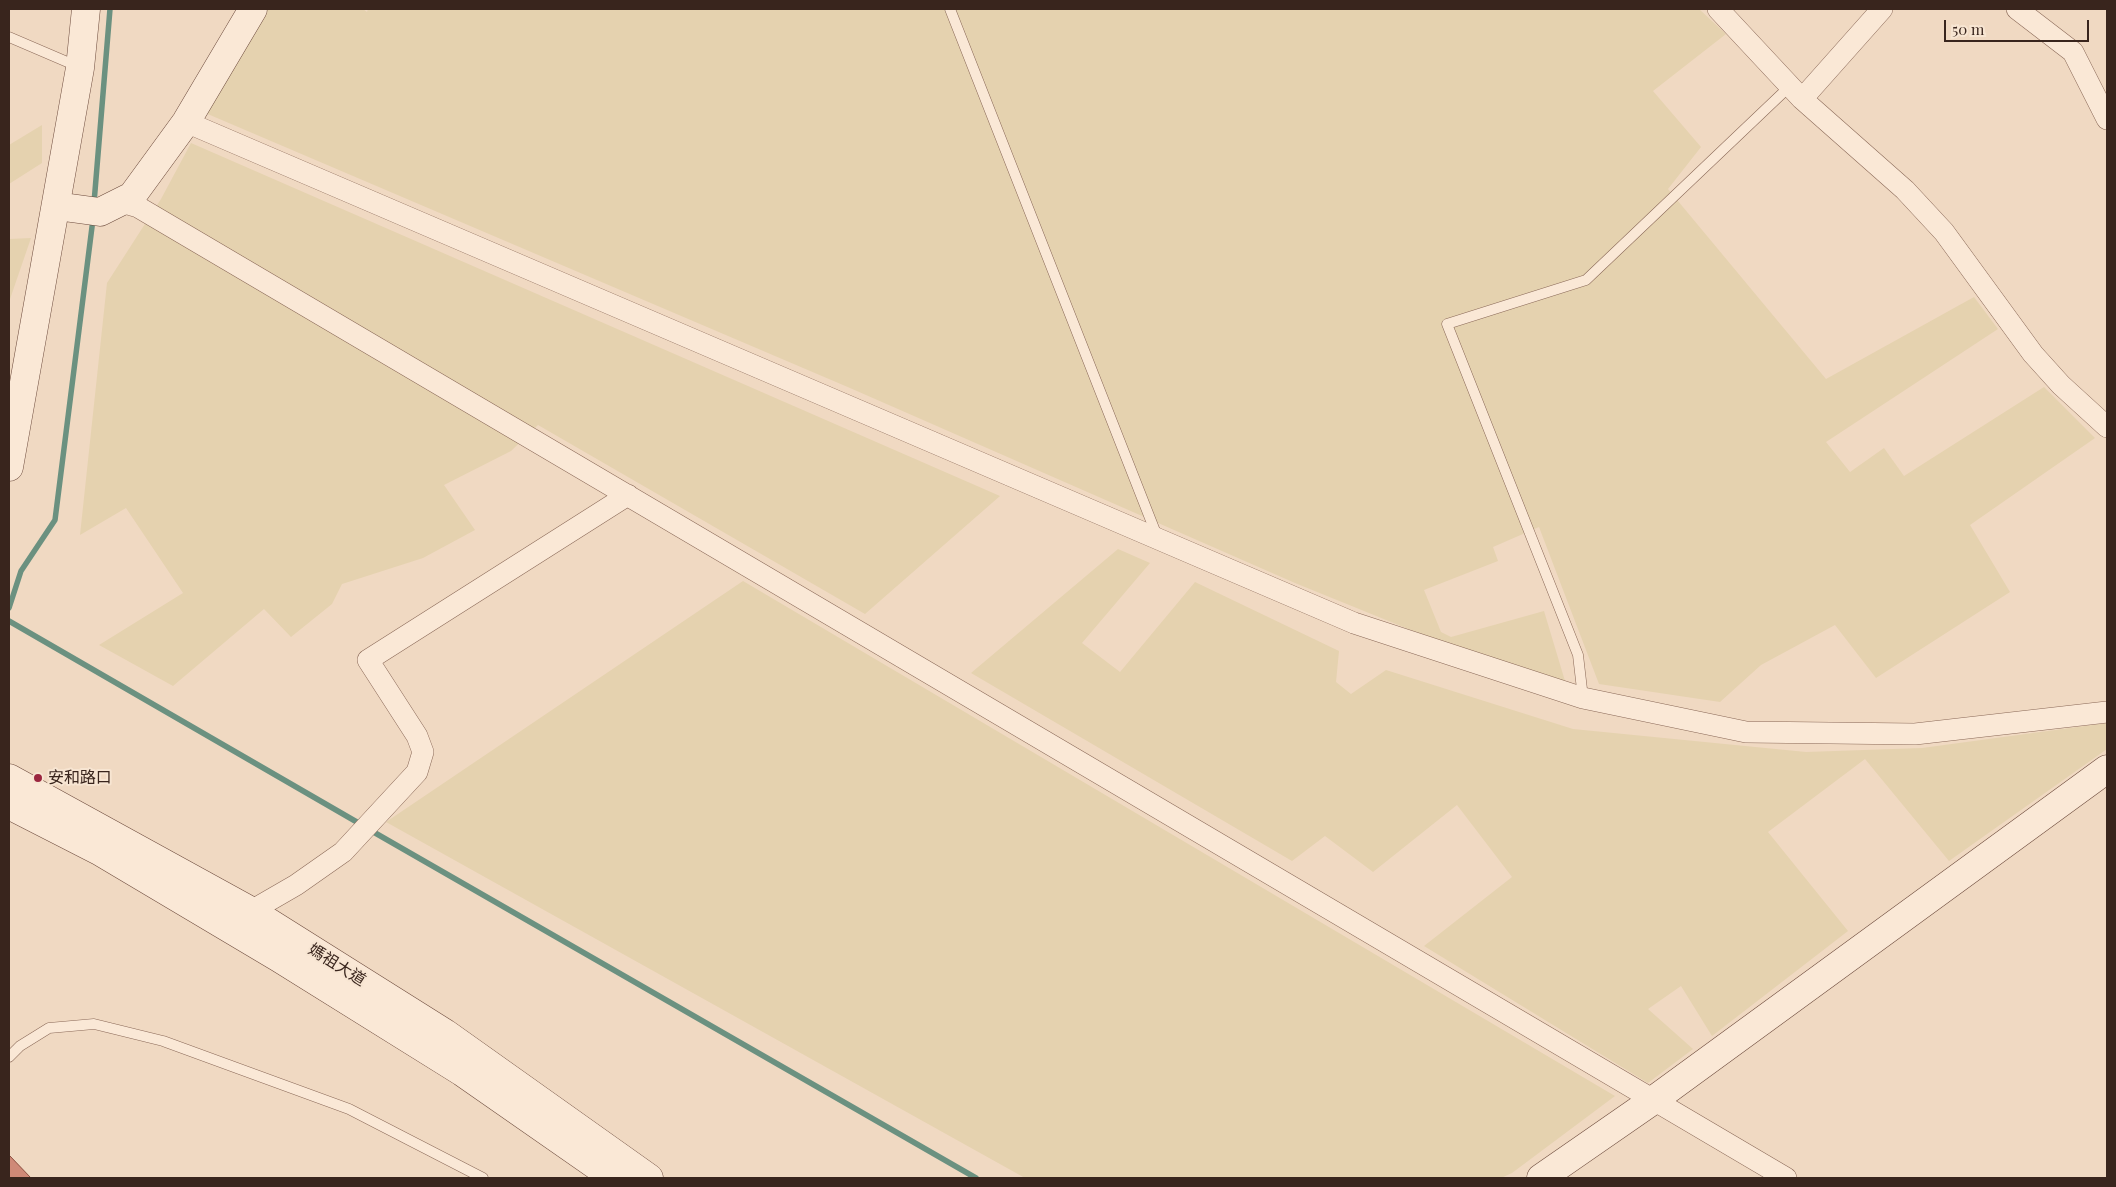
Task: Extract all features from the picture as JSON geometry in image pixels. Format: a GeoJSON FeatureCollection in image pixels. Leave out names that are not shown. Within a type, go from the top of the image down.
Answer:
{"type":"FeatureCollection","features":[{"type":"Feature","properties":{"kind":"street"},"geometry":{"type":"LineString","coordinates":[[9,467],[80,68],[86,9]]}},
{"type":"Feature","properties":{"kind":"street"},"geometry":{"type":"LineString","coordinates":[[56,206],[100,212],[132,196],[186,122],[253,9]]}},
{"type":"Feature","properties":{"kind":"street"},"geometry":{"type":"LineString","coordinates":[[1718,9],[1796,92],[1905,190],[1944,232],[2033,354],[2060,385],[2107,427]]}},
{"type":"Feature","properties":{"kind":"street"},"geometry":{"type":"LineString","coordinates":[[1796,92],[1882,9]]}},
{"type":"Feature","properties":{"kind":"street"},"geometry":{"type":"LineString","coordinates":[[2017,9],[2073,52],[2107,119]]}},
{"type":"Feature","properties":{"kind":"street"},"geometry":{"type":"LineString","coordinates":[[186,122],[1354,623],[1583,698],[1746,732],[1914,734],[2107,712]]}},
{"type":"Feature","properties":{"kind":"street"},"geometry":{"type":"LineString","coordinates":[[121,202],[138,207],[1655,1099],[1786,1178]]}},
{"type":"Feature","properties":{"kind":"street"},"geometry":{"type":"LineString","coordinates":[[245,922],[343,852],[417,772],[423,752],[417,736],[368,660],[628,495]]}},
{"type":"Feature","properties":{"kind":"street"},"geometry":{"type":"LineString","coordinates":[[1541,1178],[1655,1099],[2107,769]]}},
{"type":"Feature","properties":{"kind":"street","name":"媽祖大道"},"geometry":{"type":"LineString","coordinates":[[9,778],[245,922],[445,1034],[649,1178]]}},
{"type":"Feature","properties":{"kind":"street","name":"媽祖大道"},"geometry":{"type":"LineString","coordinates":[[9,805],[245,922],[614,1178]]}},
{"type":"Feature","properties":{"kind":"lane"},"geometry":{"type":"LineString","coordinates":[[950,9],[1158,540]]}},
{"type":"Feature","properties":{"kind":"lane"},"geometry":{"type":"LineString","coordinates":[[9,37],[80,68]]}},
{"type":"Feature","properties":{"kind":"lane"},"geometry":{"type":"LineString","coordinates":[[1583,698],[1578,655],[1446,324],[1586,280],[1796,92]]}},
{"type":"Feature","properties":{"kind":"lane"},"geometry":{"type":"LineString","coordinates":[[9,1058],[20,1046],[49,1028],[94,1024],[163,1041],[348,1109],[483,1178]]}},
{"type":"Feature","properties":{"kind":"shaded area"},"geometry":{"type":"Polygon","coordinates":[[[268,9],[363,9],[367,12],[368,9],[1699,9],[1726,34],[1653,91],[1701,147],[1668,189],[1826,379],[1974,297],[1998,329],[1826,442],[1850,472],[1884,448],[1904,476],[2044,387],[2095,438],[1970,525],[2010,592],[1876,678],[1835,625],[1761,665],[1720,702],[1599,684],[1539,527],[1493,547],[1498,561],[1424,590],[1441,632],[1451,637],[1544,611],[1565,681],[1428,637],[1295,583],[850,388],[203,112],[268,9]]]}},
{"type":"Feature","properties":{"kind":"shaded area"},"geometry":{"type":"Polygon","coordinates":[[[42,125],[42,163],[9,184],[9,145],[42,125]]]}},
{"type":"Feature","properties":{"kind":"shaded area"},"geometry":{"type":"Polygon","coordinates":[[[191,143],[1000,496],[865,614],[538,425],[511,451],[444,485],[475,530],[423,558],[342,584],[332,604],[291,637],[264,609],[173,686],[99,645],[183,593],[126,508],[80,535],[107,283],[161,199],[191,143]]]}},
{"type":"Feature","properties":{"kind":"shaded area"},"geometry":{"type":"Polygon","coordinates":[[[31,238],[9,302],[9,239],[31,238]]]}},
{"type":"Feature","properties":{"kind":"shaded area"},"geometry":{"type":"Polygon","coordinates":[[[1118,549],[1150,563],[1082,643],[1120,672],[1195,582],[1339,651],[1336,682],[1351,694],[1386,670],[1573,729],[1806,752],[1922,748],[2107,723],[2107,749],[1949,861],[1865,759],[1768,832],[1848,931],[1712,1036],[1681,986],[1648,1009],[1693,1049],[1648,1083],[1424,946],[1512,877],[1457,805],[1373,872],[1325,836],[1292,861],[971,673],[1118,549]]]}},
{"type":"Feature","properties":{"kind":"shaded area"},"geometry":{"type":"Polygon","coordinates":[[[743,581],[1615,1096],[1512,1173],[1501,1178],[1025,1178],[386,822],[743,581]]]}},
{"type":"Feature","properties":{"kind":"building"},"geometry":{"type":"Polygon","coordinates":[[[9,1155],[31,1178],[9,1178],[9,1155]]]}},
{"type":"Feature","properties":{"kind":"waterway"},"geometry":{"type":"LineString","coordinates":[[94,203],[110,9]]}},
{"type":"Feature","properties":{"kind":"waterway"},"geometry":{"type":"LineString","coordinates":[[9,608],[21,571],[55,520],[93,219]]}},
{"type":"Feature","properties":{"kind":"waterway"},"geometry":{"type":"LineString","coordinates":[[9,621],[362,825]]}},
{"type":"Feature","properties":{"kind":"waterway"},"geometry":{"type":"LineString","coordinates":[[370,830],[976,1178]]}},
{"type":"Feature","properties":{"kind":"place","name":"安和路口"},"geometry":{"type":"Point","coordinates":[38,778]}}]}
